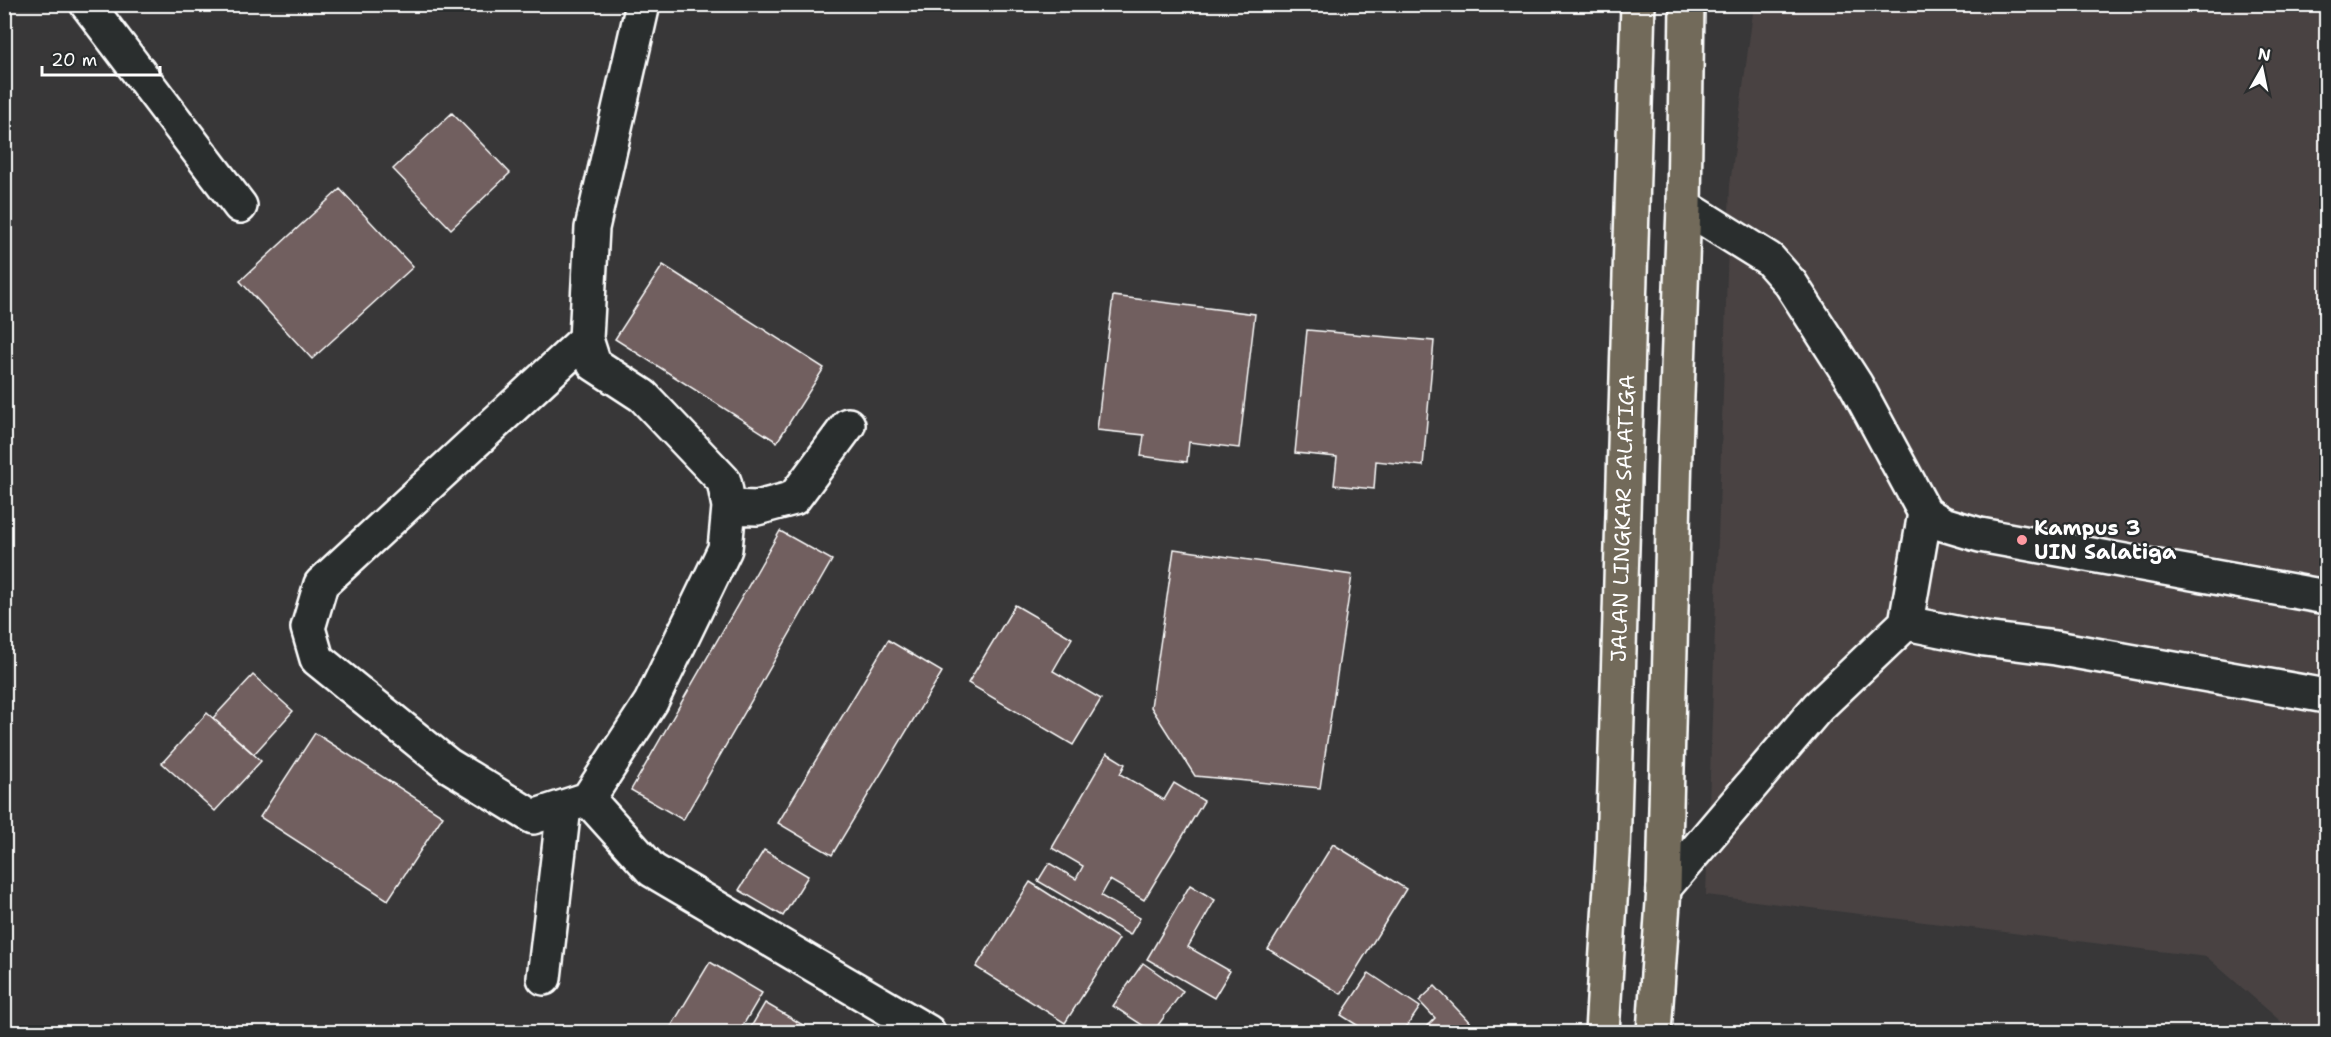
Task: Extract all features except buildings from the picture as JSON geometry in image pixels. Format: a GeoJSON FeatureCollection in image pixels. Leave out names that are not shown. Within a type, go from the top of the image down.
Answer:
{"type":"FeatureCollection","features":[{"type":"Feature","properties":{"kind":"highway","name":"JALAN LINGKAR SALATIGA"},"geometry":{"type":"LineString","coordinates":[[1602,1032],[1613,853],[1638,4]]}},
{"type":"Feature","properties":{"kind":"highway"},"geometry":{"type":"LineString","coordinates":[[1654,1032],[1664,888],[1674,450],[1684,206],[1687,4]]}},
{"type":"Feature","properties":{"kind":"lane"},"geometry":{"type":"LineString","coordinates":[[87,4],[240,206]]}},
{"type":"Feature","properties":{"kind":"lane"},"geometry":{"type":"LineString","coordinates":[[544,978],[576,803],[651,702],[725,549],[729,507],[724,481],[643,396],[594,364],[586,339],[592,228],[643,4]]}},
{"type":"Feature","properties":{"kind":"lane"},"geometry":{"type":"LineString","coordinates":[[1684,206],[1769,259],[1791,284],[1856,385],[1925,513],[1943,524],[1980,535],[2326,597]]}},
{"type":"Feature","properties":{"kind":"lane"},"geometry":{"type":"LineString","coordinates":[[576,803],[533,817],[448,765],[317,659],[308,628],[321,584],[586,339]]}},
{"type":"Feature","properties":{"kind":"lane"},"geometry":{"type":"LineString","coordinates":[[729,507],[757,508],[794,498],[848,425]]}},
{"type":"Feature","properties":{"kind":"lane"},"geometry":{"type":"LineString","coordinates":[[1664,888],[1818,706],[1906,623],[1925,513]]}},
{"type":"Feature","properties":{"kind":"lane"},"geometry":{"type":"LineString","coordinates":[[1906,623],[1985,639],[2056,648],[2326,696]]}},
{"type":"Feature","properties":{"kind":"lane"},"geometry":{"type":"LineString","coordinates":[[576,803],[652,870],[928,1032]]}},
{"type":"Feature","properties":{"kind":"shaded area","name":"Kampus 3 UIN Salatiga"},"geometry":{"type":"Polygon","coordinates":[[[1754,5],[2326,5],[2326,1032],[2293,1032],[2207,957],[1706,895],[1730,185],[1754,5]]]}},
{"type":"Feature","properties":{"kind":"place","name":"Kampus 3 UIN Salatiga"},"geometry":{"type":"Point","coordinates":[2022,540]}}]}
